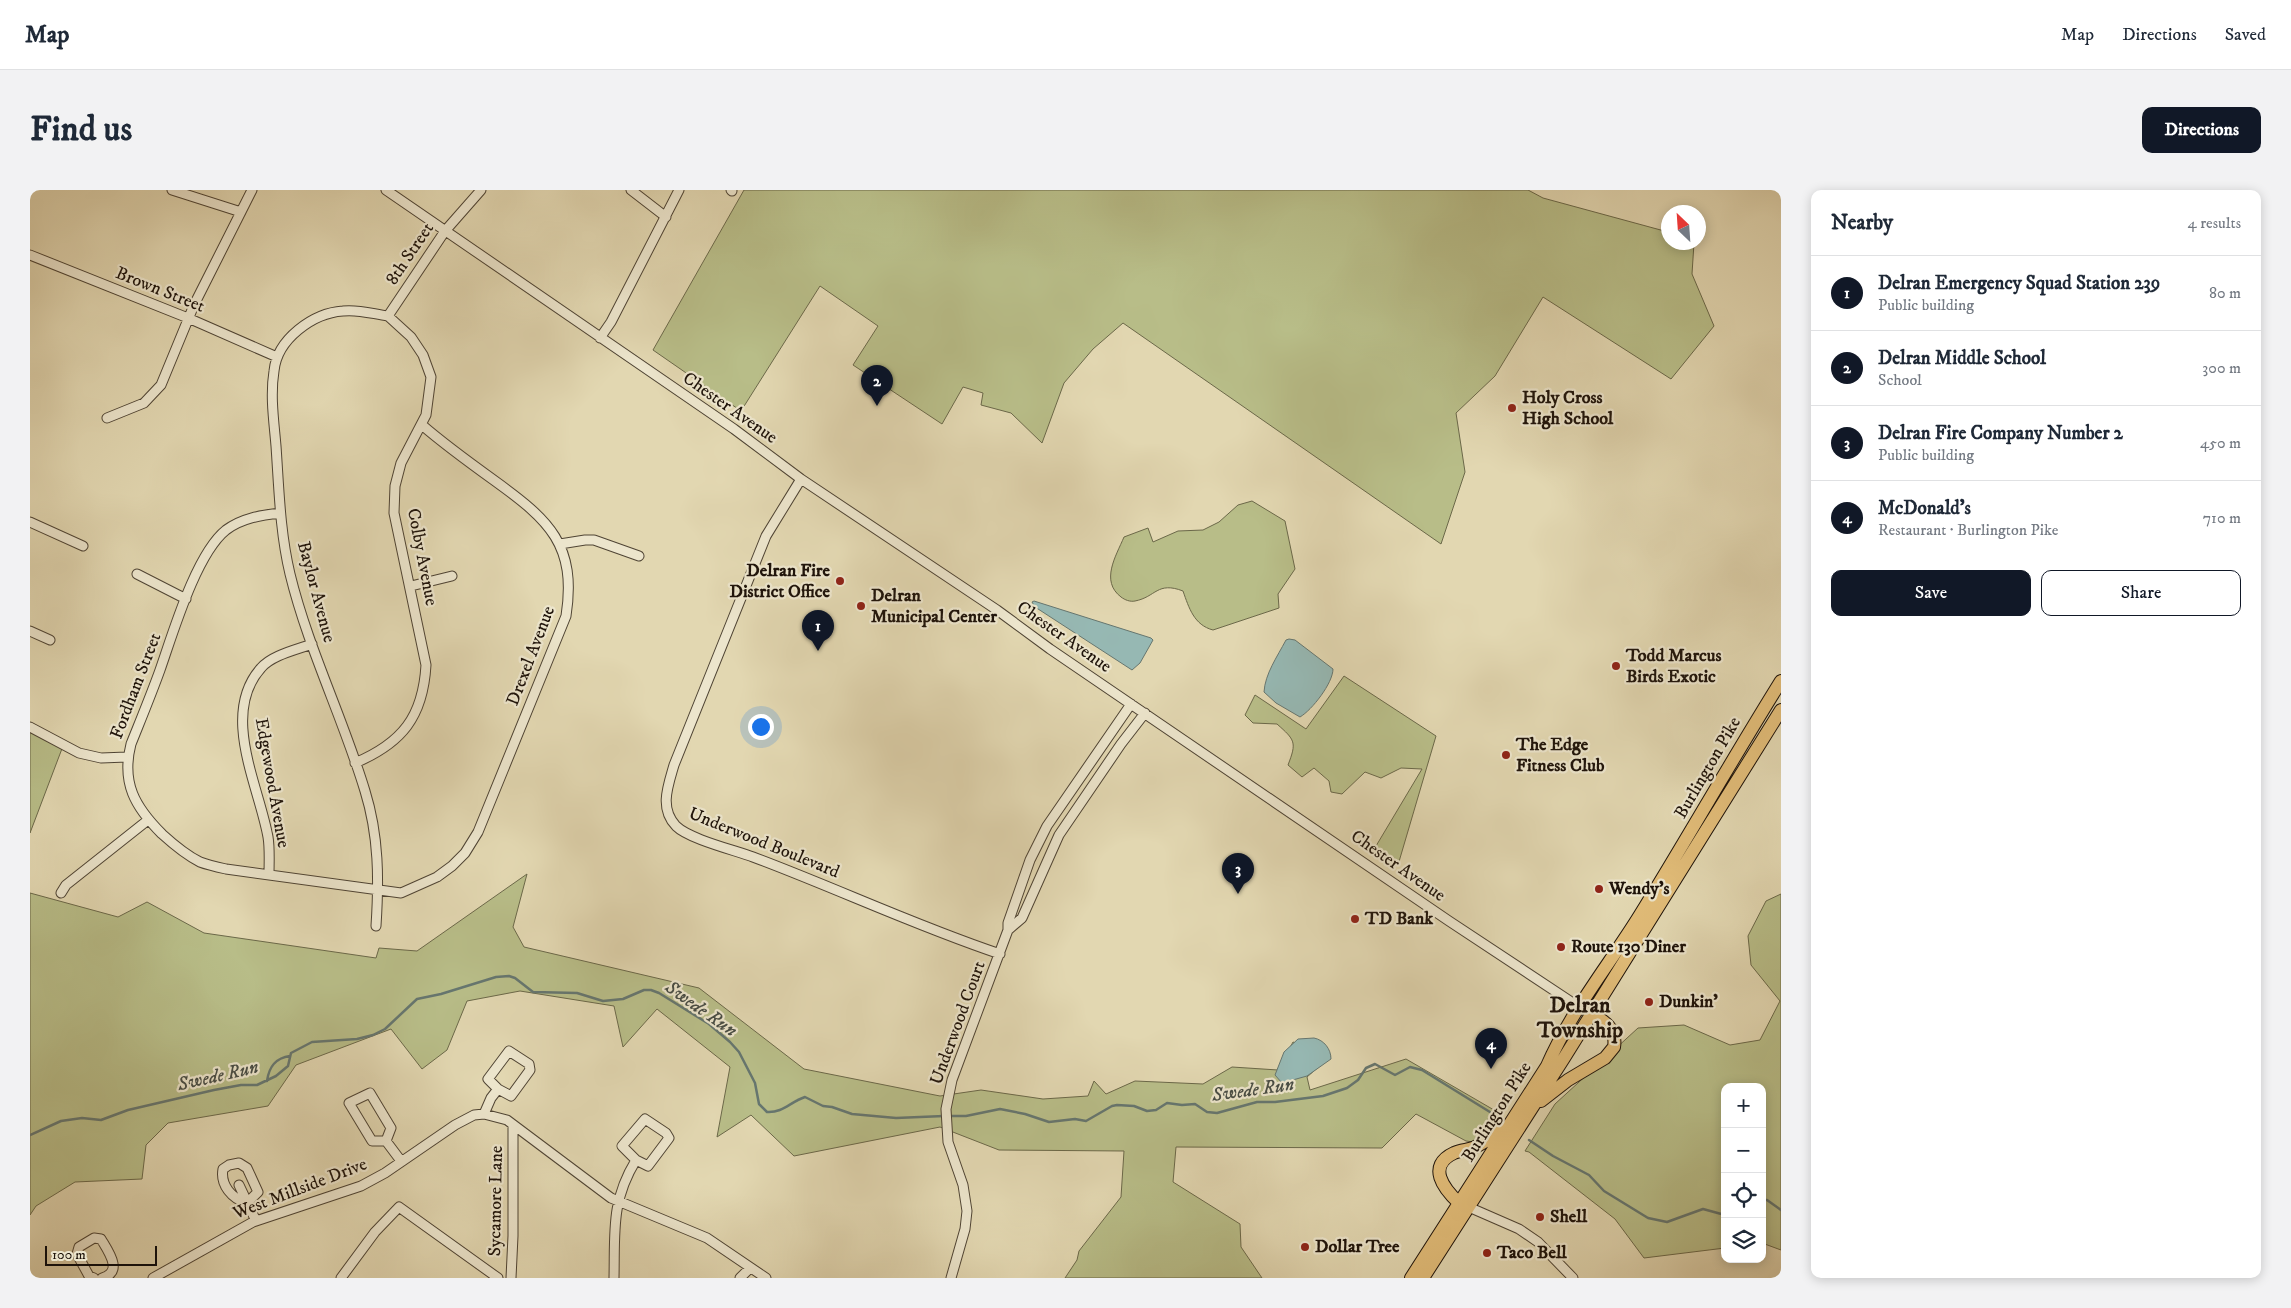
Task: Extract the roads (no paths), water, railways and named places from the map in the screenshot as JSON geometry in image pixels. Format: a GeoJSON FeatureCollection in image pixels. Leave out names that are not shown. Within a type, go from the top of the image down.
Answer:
{"type":"FeatureCollection","features":[{"type":"Feature","properties":{"kind":"highway","name":"Burlington Pike"},"geometry":{"type":"LineString","coordinates":[[1423,1278],[1511,1124],[1547,1066],[1558,1040],[1578,1006],[1628,935],[1781,681]]}},
{"type":"Feature","properties":{"kind":"highway","name":"Burlington Pike"},"geometry":{"type":"LineString","coordinates":[[1411,1278],[1533,1107],[1781,710]]}},
{"type":"Feature","properties":{"kind":"highway"},"geometry":{"type":"LineString","coordinates":[[1533,1107],[1568,1080],[1605,1058],[1614,1047],[1615,1040],[1610,1026],[1590,1014]]}},
{"type":"Feature","properties":{"kind":"highway"},"geometry":{"type":"LineString","coordinates":[[1464,1205],[1441,1183],[1439,1176],[1442,1163],[1454,1153],[1474,1148],[1511,1124]]}},
{"type":"Feature","properties":{"kind":"street"},"geometry":{"type":"LineString","coordinates":[[172,190],[241,212]]}},
{"type":"Feature","properties":{"kind":"street"},"geometry":{"type":"LineString","coordinates":[[107,418],[144,403],[161,385],[188,318],[252,190]]}},
{"type":"Feature","properties":{"kind":"street","name":"Chester Avenue"},"geometry":{"type":"LineString","coordinates":[[386,190],[734,429],[801,479],[997,610],[1131,704],[1442,916],[1590,1014]]}},
{"type":"Feature","properties":{"kind":"street","name":"8th Street"},"geometry":{"type":"LineString","coordinates":[[388,316],[445,231],[481,190]]}},
{"type":"Feature","properties":{"kind":"street"},"geometry":{"type":"LineString","coordinates":[[631,190],[666,217]]}},
{"type":"Feature","properties":{"kind":"street"},"geometry":{"type":"LineString","coordinates":[[600,338],[611,322],[679,190]]}},
{"type":"Feature","properties":{"kind":"street","name":"Brown Street"},"geometry":{"type":"LineString","coordinates":[[30,255],[188,318],[278,357]]}},
{"type":"Feature","properties":{"kind":"street","name":"Baylor Avenue"},"geometry":{"type":"LineString","coordinates":[[376,926],[379,891],[378,856],[374,825],[366,792],[312,644],[290,574],[280,513],[272,394],[274,370],[278,357],[291,337],[303,326],[321,316],[342,311],[361,311],[388,316]]}},
{"type":"Feature","properties":{"kind":"street","name":"Colby Avenue"},"geometry":{"type":"LineString","coordinates":[[355,763],[379,753],[398,739],[422,698],[426,665],[411,586],[394,513],[395,486],[402,463],[426,415],[431,377],[423,355],[415,343],[388,316]]}},
{"type":"Feature","properties":{"kind":"street","name":"Drexel Avenue"},"geometry":{"type":"LineString","coordinates":[[379,891],[401,893],[437,877],[465,853],[478,832],[566,616],[569,580],[560,544],[547,524],[531,507],[422,425]]}},
{"type":"Feature","properties":{"kind":"street","name":"Underwood Boulevard"},"geometry":{"type":"LineString","coordinates":[[801,479],[766,536],[674,765],[666,798],[670,818],[685,832],[754,857],[962,942],[1000,954]]}},
{"type":"Feature","properties":{"kind":"street","name":"Fordham Street"},"geometry":{"type":"LineString","coordinates":[[280,513],[258,516],[226,530],[217,538],[201,565],[186,598],[127,758],[132,794],[139,809],[148,820],[171,843],[200,862],[226,869],[379,891]]}},
{"type":"Feature","properties":{"kind":"street"},"geometry":{"type":"LineString","coordinates":[[30,522],[83,546]]}},
{"type":"Feature","properties":{"kind":"street"},"geometry":{"type":"LineString","coordinates":[[560,544],[594,540],[639,556]]}},
{"type":"Feature","properties":{"kind":"street"},"geometry":{"type":"LineString","coordinates":[[137,574],[186,598]]}},
{"type":"Feature","properties":{"kind":"street"},"geometry":{"type":"LineString","coordinates":[[411,586],[452,576]]}},
{"type":"Feature","properties":{"kind":"street"},"geometry":{"type":"LineString","coordinates":[[30,630],[50,640]]}},
{"type":"Feature","properties":{"kind":"street","name":"Edgewood Avenue"},"geometry":{"type":"LineString","coordinates":[[269,875],[268,838],[244,741],[243,706],[247,689],[260,669],[266,664],[312,644]]}},
{"type":"Feature","properties":{"kind":"street"},"geometry":{"type":"LineString","coordinates":[[1000,954],[1008,930],[1008,923],[1030,860],[1047,826],[1131,704]]}},
{"type":"Feature","properties":{"kind":"street"},"geometry":{"type":"LineString","coordinates":[[1008,930],[1022,918],[1059,835],[1121,744],[1146,713]]}},
{"type":"Feature","properties":{"kind":"street"},"geometry":{"type":"LineString","coordinates":[[30,727],[79,752],[101,758],[127,758]]}},
{"type":"Feature","properties":{"kind":"street"},"geometry":{"type":"LineString","coordinates":[[61,893],[66,885],[148,820]]}},
{"type":"Feature","properties":{"kind":"street","name":"Underwood Court"},"geometry":{"type":"LineString","coordinates":[[951,1278],[965,1229],[967,1211],[963,1185],[948,1142],[946,1109],[952,1080],[1000,954]]}},
{"type":"Feature","properties":{"kind":"street"},"geometry":{"type":"LineString","coordinates":[[509,1051],[529,1064],[530,1070],[511,1096],[498,1089],[488,1079],[509,1051]]}},
{"type":"Feature","properties":{"kind":"street"},"geometry":{"type":"LineString","coordinates":[[498,1089],[491,1098],[484,1114],[501,1117],[618,1201],[708,1238],[766,1278]]}},
{"type":"Feature","properties":{"kind":"street"},"geometry":{"type":"LineString","coordinates":[[370,1092],[391,1128],[386,1141],[372,1141],[350,1103],[370,1092]]}},
{"type":"Feature","properties":{"kind":"street","name":"West Millside Drive"},"geometry":{"type":"LineString","coordinates":[[153,1278],[256,1221],[354,1189],[401,1161],[461,1121],[474,1115],[484,1114]]}},
{"type":"Feature","properties":{"kind":"street"},"geometry":{"type":"LineString","coordinates":[[645,1119],[666,1133],[669,1138],[648,1166],[636,1160],[622,1146],[645,1119]]}},
{"type":"Feature","properties":{"kind":"street","name":"Sycamore Lane"},"geometry":{"type":"LineString","coordinates":[[510,1278],[514,1236],[513,1125]]}},
{"type":"Feature","properties":{"kind":"street"},"geometry":{"type":"LineString","coordinates":[[386,1141],[401,1161]]}},
{"type":"Feature","properties":{"kind":"street"},"geometry":{"type":"LineString","coordinates":[[614,1278],[615,1226],[618,1201],[626,1179],[636,1160]]}},
{"type":"Feature","properties":{"kind":"street"},"geometry":{"type":"LineString","coordinates":[[239,1163],[247,1168],[258,1192],[247,1203],[231,1196],[222,1176],[223,1169],[230,1165],[239,1163]]}},
{"type":"Feature","properties":{"kind":"street"},"geometry":{"type":"LineString","coordinates":[[239,1185],[256,1221]]}},
{"type":"Feature","properties":{"kind":"street"},"geometry":{"type":"LineString","coordinates":[[1464,1205],[1520,1229],[1538,1242],[1573,1278]]}},
{"type":"Feature","properties":{"kind":"street"},"geometry":{"type":"LineString","coordinates":[[341,1278],[375,1232],[398,1207],[498,1278]]}},
{"type":"Feature","properties":{"kind":"street"},"geometry":{"type":"LineString","coordinates":[[94,1278],[89,1276],[77,1254],[79,1247],[94,1238],[101,1239],[114,1262],[113,1270],[106,1278]]}},
{"type":"Feature","properties":{"kind":"street"},"geometry":{"type":"LineString","coordinates":[[740,1278],[750,1268]]}},
{"type":"Feature","properties":{"kind":"water"},"geometry":{"type":"Polygon","coordinates":[[[1034,601],[1153,640],[1140,663],[1132,670],[1035,607],[1032,602],[1034,601]]]}},
{"type":"Feature","properties":{"kind":"water"},"geometry":{"type":"Polygon","coordinates":[[[1286,640],[1295,640],[1333,669],[1330,681],[1321,696],[1300,717],[1276,703],[1264,692],[1272,666],[1286,640]]]}},
{"type":"Feature","properties":{"kind":"water"},"geometry":{"type":"Polygon","coordinates":[[[1314,1038],[1326,1046],[1330,1052],[1331,1059],[1307,1076],[1282,1083],[1275,1075],[1284,1052],[1298,1039],[1314,1038]]]}},
{"type":"Feature","properties":{"kind":"waterway","name":"Swede Run"},"geometry":{"type":"LineString","coordinates":[[30,1135],[61,1121],[82,1118],[101,1120],[128,1110],[214,1090],[241,1085],[257,1085],[276,1076],[288,1066],[291,1053],[312,1042],[357,1039],[373,1035],[385,1029],[417,999],[441,994],[496,977],[509,976],[515,978],[533,992],[577,993],[603,1001],[623,999],[644,990],[659,993],[709,1024],[730,1042],[739,1052],[755,1083],[759,1104],[767,1112],[778,1111],[805,1097],[823,1106],[852,1114],[896,1118],[944,1116]]}},
{"type":"Feature","properties":{"kind":"waterway"},"geometry":{"type":"LineString","coordinates":[[267,1081],[269,1071],[274,1064],[280,1059],[290,1056]]}},
{"type":"Feature","properties":{"kind":"waterway","name":"Swede Run"},"geometry":{"type":"LineString","coordinates":[[949,1116],[966,1116],[1000,1109],[1025,1114],[1049,1122],[1075,1119],[1086,1121],[1112,1106],[1134,1106],[1147,1111],[1156,1110],[1167,1103],[1195,1104],[1207,1112],[1217,1113],[1257,1102],[1275,1102],[1323,1096],[1347,1088],[1358,1080],[1366,1068],[1375,1064],[1395,1075],[1410,1067],[1422,1070],[1498,1117]]}},
{"type":"Feature","properties":{"kind":"waterway","name":"Swede Run"},"geometry":{"type":"LineString","coordinates":[[1529,1140],[1553,1156],[1589,1175],[1604,1191],[1648,1218],[1667,1222],[1703,1209],[1721,1214]]}},
{"type":"Feature","properties":{"kind":"waterway","name":"Swede Run"},"geometry":{"type":"LineString","coordinates":[[1766,1200],[1781,1210]]}},
{"type":"Feature","properties":{"kind":"place","name":"Delran Middle School"},"geometry":{"type":"Point","coordinates":[877,406]}},
{"type":"Feature","properties":{"kind":"place","name":"Holy Cross High School"},"geometry":{"type":"Point","coordinates":[1512,408]}},
{"type":"Feature","properties":{"kind":"place","name":"Delran Fire District Office"},"geometry":{"type":"Point","coordinates":[840,581]}},
{"type":"Feature","properties":{"kind":"place","name":"Delran Municipal Center"},"geometry":{"type":"Point","coordinates":[861,606]}},
{"type":"Feature","properties":{"kind":"place","name":"Delran Emergency Squad Station 239"},"geometry":{"type":"Point","coordinates":[818,651]}},
{"type":"Feature","properties":{"kind":"place","name":"Todd Marcus Birds Exotic"},"geometry":{"type":"Point","coordinates":[1616,666]}},
{"type":"Feature","properties":{"kind":"place","name":"The Edge Fitness Club"},"geometry":{"type":"Point","coordinates":[1506,755]}},
{"type":"Feature","properties":{"kind":"place","name":"Wendy's"},"geometry":{"type":"Point","coordinates":[1599,889]}},
{"type":"Feature","properties":{"kind":"place","name":"Delran Fire Company Number 2"},"geometry":{"type":"Point","coordinates":[1238,894]}},
{"type":"Feature","properties":{"kind":"place","name":"TD Bank"},"geometry":{"type":"Point","coordinates":[1355,919]}},
{"type":"Feature","properties":{"kind":"place","name":"Route 130 Diner"},"geometry":{"type":"Point","coordinates":[1561,947]}},
{"type":"Feature","properties":{"kind":"place","name":"Dunkin'"},"geometry":{"type":"Point","coordinates":[1649,1002]}},
{"type":"Feature","properties":{"kind":"place","name":"McDonald's"},"geometry":{"type":"Point","coordinates":[1491,1069]}},
{"type":"Feature","properties":{"kind":"place","name":"Shell"},"geometry":{"type":"Point","coordinates":[1540,1217]}},
{"type":"Feature","properties":{"kind":"place","name":"Dollar Tree"},"geometry":{"type":"Point","coordinates":[1305,1247]}},
{"type":"Feature","properties":{"kind":"place","name":"Taco Bell"},"geometry":{"type":"Point","coordinates":[1487,1253]}},
{"type":"Feature","properties":{"kind":"district","name":"Delran Township"},"geometry":{"type":"Point","coordinates":[1580,1018]}}]}
